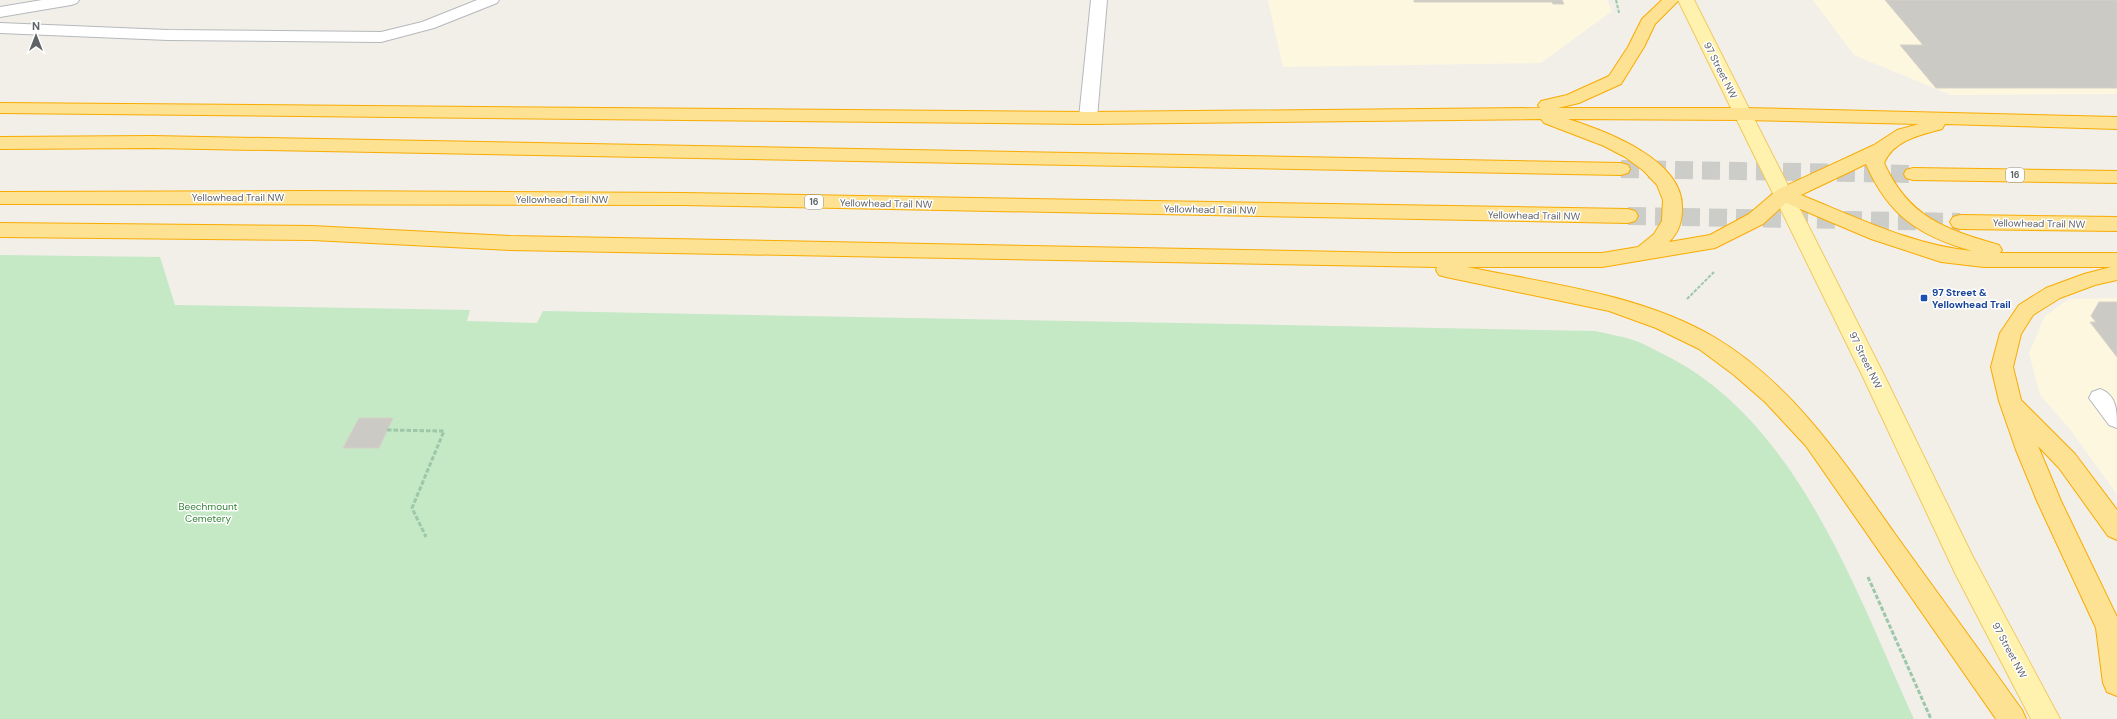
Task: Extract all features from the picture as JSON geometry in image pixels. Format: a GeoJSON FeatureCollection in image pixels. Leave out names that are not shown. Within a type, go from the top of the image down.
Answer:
{"type":"FeatureCollection","features":[{"type":"Feature","properties":{"kind":"highway"},"geometry":{"type":"LineString","coordinates":[[1454,113],[1546,105],[1573,99],[1615,80],[1636,47],[1648,22],[1671,0]]}},
{"type":"Feature","properties":{"kind":"highway"},"geometry":{"type":"LineString","coordinates":[[0,108],[1088,118],[1454,113],[1744,114],[2117,123]]}},
{"type":"Feature","properties":{"kind":"highway"},"geometry":{"type":"LineString","coordinates":[[1530,113],[1595,134],[1625,148],[1649,165],[1667,185],[1674,203],[1672,222],[1661,238],[1644,252]]}},
{"type":"Feature","properties":{"kind":"highway"},"geometry":{"type":"LineString","coordinates":[[0,230],[312,233],[510,243],[1396,260],[1602,260],[1715,241],[1756,219],[1784,195],[1881,149],[1903,134],[1966,119]]}},
{"type":"Feature","properties":{"kind":"highway"},"geometry":{"type":"LineString","coordinates":[[0,143],[152,142],[1621,169]]}},
{"type":"Feature","properties":{"kind":"highway"},"geometry":{"type":"LineString","coordinates":[[1881,149],[1875,163],[1882,182],[1892,198],[1907,213],[1932,228],[1971,245],[2036,260]]}},
{"type":"Feature","properties":{"kind":"highway","name":"16"},"geometry":{"type":"LineString","coordinates":[[1913,174],[2117,177]]}},
{"type":"Feature","properties":{"kind":"highway"},"geometry":{"type":"LineString","coordinates":[[1784,195],[1878,234],[1941,255],[1984,260],[2117,260]]}},
{"type":"Feature","properties":{"kind":"highway","name":"Yellowhead Trail NW"},"geometry":{"type":"LineString","coordinates":[[0,198],[303,197],[675,199],[1628,216]]}},
{"type":"Feature","properties":{"kind":"highway","name":"Yellowhead Trail NW"},"geometry":{"type":"LineString","coordinates":[[1960,222],[2117,224]]}},
{"type":"Feature","properties":{"kind":"highway"},"geometry":{"type":"LineString","coordinates":[[1396,260],[1612,304],[1664,322],[1707,343],[1742,369],[1773,396],[1814,439],[2012,719]]}},
{"type":"Feature","properties":{"kind":"highway"},"geometry":{"type":"LineString","coordinates":[[2117,273],[2090,279],[2053,293],[2026,310],[2011,333],[2002,367],[2010,401],[2049,501],[2109,628],[2117,683]]}},
{"type":"Feature","properties":{"kind":"highway"},"geometry":{"type":"LineString","coordinates":[[2010,401],[2067,461],[2117,529]]}},
{"type":"Feature","properties":{"kind":"main road","name":"97 Street NW"},"geometry":{"type":"LineString","coordinates":[[1686,0],[1874,377],[1964,565],[2046,719]]}},
{"type":"Feature","properties":{"kind":"lane"},"geometry":{"type":"LineString","coordinates":[[0,12],[72,0]]}},
{"type":"Feature","properties":{"kind":"lane"},"geometry":{"type":"LineString","coordinates":[[0,28],[168,35],[381,37],[428,25],[491,0]]}},
{"type":"Feature","properties":{"kind":"lane"},"geometry":{"type":"LineString","coordinates":[[1088,118],[1099,0]]}},
{"type":"Feature","properties":{"kind":"lane"},"geometry":{"type":"LineString","coordinates":[[2100,398],[2117,419]]}},
{"type":"Feature","properties":{"kind":"path"},"geometry":{"type":"LineString","coordinates":[[1685,301],[1718,268]]}},
{"type":"Feature","properties":{"kind":"path"},"geometry":{"type":"LineString","coordinates":[[387,430],[444,431],[412,508],[426,537]]}},
{"type":"Feature","properties":{"kind":"path"},"geometry":{"type":"LineString","coordinates":[[1866,574],[1931,719]]}},
{"type":"Feature","properties":{"kind":"shaded area"},"geometry":{"type":"Polygon","coordinates":[[[1268,0],[1607,0],[1612,11],[1541,63],[1283,67],[1268,0]]]}},
{"type":"Feature","properties":{"kind":"shaded area"},"geometry":{"type":"Polygon","coordinates":[[[1813,0],[2117,0],[2117,94],[1951,95],[1854,55],[1813,0]]]}},
{"type":"Feature","properties":{"kind":"shaded area"},"geometry":{"type":"Polygon","coordinates":[[[2117,298],[2117,494],[2069,428],[2040,395],[2029,353],[2045,316],[2069,299],[2117,298]]]}},
{"type":"Feature","properties":{"kind":"green space","name":"Beechmount Cemetery"},"geometry":{"type":"Polygon","coordinates":[[[0,255],[160,257],[175,305],[470,310],[467,321],[537,323],[543,311],[1595,331],[1624,337],[1663,354],[1710,383],[1751,421],[1786,465],[1817,513],[1844,565],[1914,719],[0,719],[0,255]]]}},
{"type":"Feature","properties":{"kind":"building"},"geometry":{"type":"Polygon","coordinates":[[[1414,0],[1562,0],[1564,4],[1553,4],[1552,2],[1414,2],[1414,0]]]}},
{"type":"Feature","properties":{"kind":"building"},"geometry":{"type":"Polygon","coordinates":[[[1885,0],[2117,0],[2117,88],[1936,88],[1900,45],[1923,45],[1885,0]]]}},
{"type":"Feature","properties":{"kind":"building"},"geometry":{"type":"Polygon","coordinates":[[[2099,302],[2117,302],[2117,357],[2090,322],[2096,322],[2091,316],[2099,302]]]}},
{"type":"Feature","properties":{"kind":"building"},"geometry":{"type":"Polygon","coordinates":[[[359,418],[393,418],[379,448],[343,448],[359,418]]]}},
{"type":"Feature","properties":{"kind":"tunnel"},"geometry":{"type":"LineString","coordinates":[[1621,169],[1913,174]]}},
{"type":"Feature","properties":{"kind":"tunnel"},"geometry":{"type":"LineString","coordinates":[[1628,216],[1960,222]]}},
{"type":"Feature","properties":{"kind":"place","name":"97 Street & Yellowhead Trail"},"geometry":{"type":"Point","coordinates":[1924,298]}}]}
